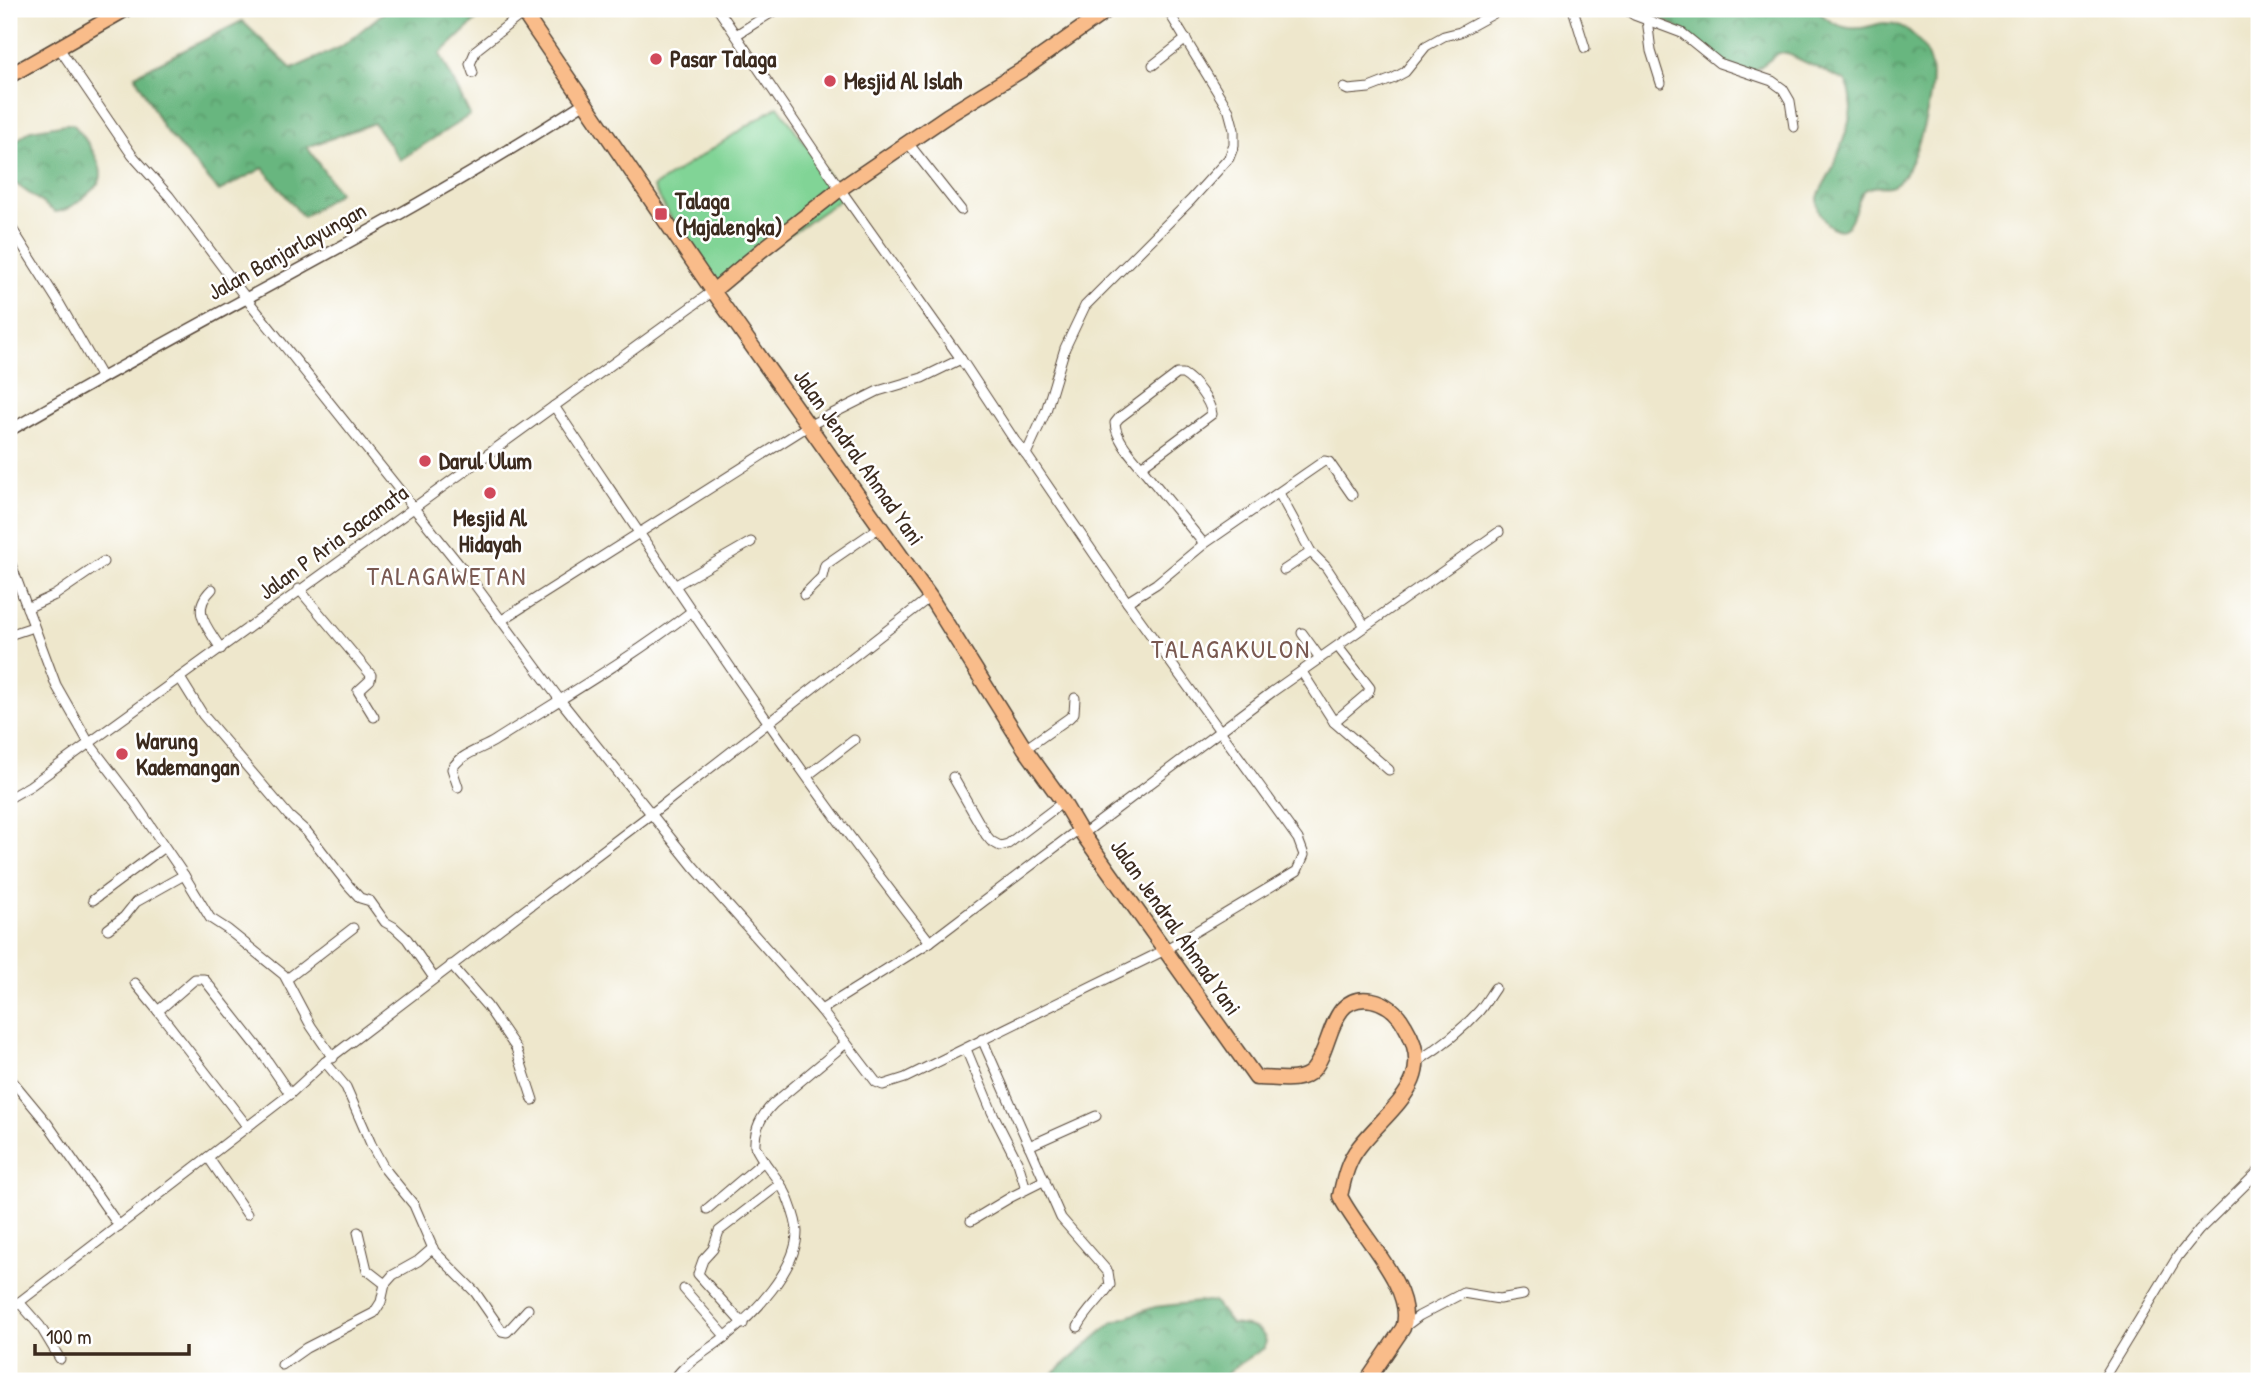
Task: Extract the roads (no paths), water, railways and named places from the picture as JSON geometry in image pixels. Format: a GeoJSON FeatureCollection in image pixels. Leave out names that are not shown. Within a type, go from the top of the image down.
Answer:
{"type":"FeatureCollection","features":[{"type":"Feature","properties":{"kind":"main road"},"geometry":{"type":"LineString","coordinates":[[9,76],[127,9]]}},
{"type":"Feature","properties":{"kind":"main road"},"geometry":{"type":"LineString","coordinates":[[713,291],[840,189],[1025,68],[1109,9]]}},
{"type":"Feature","properties":{"kind":"main road","name":"Jalan Jendral Ahmad Yani"},"geometry":{"type":"LineString","coordinates":[[522,11],[713,291],[930,597],[1025,749],[1163,951],[1256,1078],[1299,1078],[1313,1071],[1342,1009],[1354,1001],[1365,999],[1389,1007],[1402,1021],[1414,1041],[1418,1061]]}},
{"type":"Feature","properties":{"kind":"main road"},"geometry":{"type":"LineString","coordinates":[[1367,1381],[1403,1328],[1406,1318],[1404,1299],[1398,1284],[1359,1229],[1340,1196],[1345,1171],[1359,1146],[1397,1107],[1412,1080],[1418,1061]]}},
{"type":"Feature","properties":{"kind":"street"},"geometry":{"type":"LineString","coordinates":[[59,48],[132,155],[169,197],[502,620],[559,700],[693,866],[821,1010],[876,1082],[883,1085],[905,1078],[1163,951],[1297,871],[1303,861],[1303,847],[1127,602],[718,9]]}},
{"type":"Feature","properties":{"kind":"street"},"geometry":{"type":"LineString","coordinates":[[736,35],[777,9]]}},
{"type":"Feature","properties":{"kind":"street"},"geometry":{"type":"LineString","coordinates":[[1026,454],[1046,411],[1069,339],[1085,306],[1192,200],[1229,158],[1234,145],[1234,130],[1228,111],[1167,9]]}},
{"type":"Feature","properties":{"kind":"street"},"geometry":{"type":"LineString","coordinates":[[1344,88],[1368,88],[1392,79],[1405,72],[1426,46],[1444,36],[1460,32],[1502,9]]}},
{"type":"Feature","properties":{"kind":"street"},"geometry":{"type":"LineString","coordinates":[[1573,9],[1585,48]]}},
{"type":"Feature","properties":{"kind":"street"},"geometry":{"type":"LineString","coordinates":[[1625,9],[1682,33],[1720,63],[1772,81],[1783,89],[1790,101],[1794,127]]}},
{"type":"Feature","properties":{"kind":"street"},"geometry":{"type":"LineString","coordinates":[[473,73],[470,64],[476,51],[522,11]]}},
{"type":"Feature","properties":{"kind":"street"},"geometry":{"type":"LineString","coordinates":[[1647,19],[1651,51],[1661,83]]}},
{"type":"Feature","properties":{"kind":"street"},"geometry":{"type":"LineString","coordinates":[[1153,65],[1186,39]]}},
{"type":"Feature","properties":{"kind":"street","name":"Jalan Banjarlayungan"},"geometry":{"type":"LineString","coordinates":[[9,431],[101,376],[511,150],[584,103]]}},
{"type":"Feature","properties":{"kind":"street"},"geometry":{"type":"LineString","coordinates":[[908,143],[961,210]]}},
{"type":"Feature","properties":{"kind":"street"},"geometry":{"type":"LineString","coordinates":[[9,224],[60,303],[101,376]]}},
{"type":"Feature","properties":{"kind":"street","name":"Jalan P Aria Sacanata"},"geometry":{"type":"LineString","coordinates":[[9,798],[30,786],[221,649],[299,589],[713,291]]}},
{"type":"Feature","properties":{"kind":"street"},"geometry":{"type":"LineString","coordinates":[[502,620],[808,426],[878,391],[922,378],[961,359]]}},
{"type":"Feature","properties":{"kind":"street"},"geometry":{"type":"LineString","coordinates":[[1141,467],[1212,414],[1213,411],[1189,377],[1183,374],[1177,374],[1115,423],[1115,429],[1141,467],[1204,544]]}},
{"type":"Feature","properties":{"kind":"street"},"geometry":{"type":"LineString","coordinates":[[554,406],[676,585],[712,645],[930,942]]}},
{"type":"Feature","properties":{"kind":"street"},"geometry":{"type":"LineString","coordinates":[[1127,602],[1156,584],[1204,544],[1321,462],[1327,461],[1352,495]]}},
{"type":"Feature","properties":{"kind":"street"},"geometry":{"type":"LineString","coordinates":[[1279,492],[1311,552],[1328,570],[1366,626]]}},
{"type":"Feature","properties":{"kind":"street"},"geometry":{"type":"LineString","coordinates":[[804,595],[822,577],[825,565],[880,527]]}},
{"type":"Feature","properties":{"kind":"street"},"geometry":{"type":"LineString","coordinates":[[821,1010],[930,942],[1272,692],[1499,532]]}},
{"type":"Feature","properties":{"kind":"street"},"geometry":{"type":"LineString","coordinates":[[676,585],[751,542]]}},
{"type":"Feature","properties":{"kind":"street"},"geometry":{"type":"LineString","coordinates":[[1284,570],[1311,552]]}},
{"type":"Feature","properties":{"kind":"street"},"geometry":{"type":"LineString","coordinates":[[9,559],[62,700],[89,743],[135,803],[184,875],[210,918],[271,963],[287,979],[346,1087],[384,1168],[414,1205],[433,1248],[475,1292],[502,1331],[507,1332],[528,1309]]}},
{"type":"Feature","properties":{"kind":"street"},"geometry":{"type":"LineString","coordinates":[[27,608],[65,589],[103,562]]}},
{"type":"Feature","properties":{"kind":"street"},"geometry":{"type":"LineString","coordinates":[[212,589],[199,605],[203,620],[221,649]]}},
{"type":"Feature","properties":{"kind":"street"},"geometry":{"type":"LineString","coordinates":[[299,589],[371,675],[370,680],[358,691],[374,717]]}},
{"type":"Feature","properties":{"kind":"street"},"geometry":{"type":"LineString","coordinates":[[9,1310],[290,1094],[434,978],[651,814],[930,597]]}},
{"type":"Feature","properties":{"kind":"street"},"geometry":{"type":"LineString","coordinates":[[458,787],[452,769],[455,763],[492,743],[651,643],[692,611]]}},
{"type":"Feature","properties":{"kind":"street"},"geometry":{"type":"LineString","coordinates":[[9,635],[33,627]]}},
{"type":"Feature","properties":{"kind":"street"},"geometry":{"type":"LineString","coordinates":[[1302,633],[1320,658]]}},
{"type":"Feature","properties":{"kind":"street"},"geometry":{"type":"LineString","coordinates":[[1334,722],[1370,691],[1369,685],[1338,647]]}},
{"type":"Feature","properties":{"kind":"street"},"geometry":{"type":"LineString","coordinates":[[1302,673],[1334,722],[1389,770]]}},
{"type":"Feature","properties":{"kind":"street"},"geometry":{"type":"LineString","coordinates":[[180,678],[192,700],[211,724],[289,816],[307,832],[349,886],[360,898],[370,901],[385,922],[407,939],[434,978]]}},
{"type":"Feature","properties":{"kind":"street"},"geometry":{"type":"LineString","coordinates":[[1025,749],[1074,713],[1075,698]]}},
{"type":"Feature","properties":{"kind":"street"},"geometry":{"type":"LineString","coordinates":[[807,776],[854,740]]}},
{"type":"Feature","properties":{"kind":"street"},"geometry":{"type":"LineString","coordinates":[[953,777],[986,835],[1000,846],[1008,844],[1063,802]]}},
{"type":"Feature","properties":{"kind":"street"},"geometry":{"type":"LineString","coordinates":[[93,900],[164,846]]}},
{"type":"Feature","properties":{"kind":"street"},"geometry":{"type":"LineString","coordinates":[[108,929],[124,917],[136,902],[184,875]]}},
{"type":"Feature","properties":{"kind":"street"},"geometry":{"type":"LineString","coordinates":[[287,979],[353,928]]}},
{"type":"Feature","properties":{"kind":"street"},"geometry":{"type":"LineString","coordinates":[[451,965],[487,1006],[516,1048],[533,1100]]}},
{"type":"Feature","properties":{"kind":"street"},"geometry":{"type":"LineString","coordinates":[[158,1011],[195,979],[204,979],[260,1050],[290,1094]]}},
{"type":"Feature","properties":{"kind":"street"},"geometry":{"type":"LineString","coordinates":[[135,983],[247,1126]]}},
{"type":"Feature","properties":{"kind":"street"},"geometry":{"type":"LineString","coordinates":[[1418,1061],[1467,1023],[1495,988]]}},
{"type":"Feature","properties":{"kind":"street"},"geometry":{"type":"LineString","coordinates":[[982,1039],[1061,1218],[1108,1272],[1110,1286],[1084,1315],[1078,1327]]}},
{"type":"Feature","properties":{"kind":"street"},"geometry":{"type":"LineString","coordinates":[[673,1381],[682,1369],[743,1324],[769,1295],[791,1255],[797,1236],[795,1219],[780,1184],[754,1144],[758,1126],[766,1111],[846,1043]]}},
{"type":"Feature","properties":{"kind":"street"},"geometry":{"type":"LineString","coordinates":[[965,1049],[1018,1163],[1026,1189]]}},
{"type":"Feature","properties":{"kind":"street"},"geometry":{"type":"LineString","coordinates":[[9,1077],[47,1123],[119,1226]]}},
{"type":"Feature","properties":{"kind":"street"},"geometry":{"type":"LineString","coordinates":[[1029,1146],[1096,1116]]}},
{"type":"Feature","properties":{"kind":"street"},"geometry":{"type":"LineString","coordinates":[[208,1157],[247,1214]]}},
{"type":"Feature","properties":{"kind":"street"},"geometry":{"type":"LineString","coordinates":[[707,1209],[764,1161]]}},
{"type":"Feature","properties":{"kind":"street"},"geometry":{"type":"LineString","coordinates":[[2102,1381],[2178,1256],[2199,1230],[2259,1171]]}},
{"type":"Feature","properties":{"kind":"street"},"geometry":{"type":"LineString","coordinates":[[971,1221],[1045,1181]]}},
{"type":"Feature","properties":{"kind":"street"},"geometry":{"type":"LineString","coordinates":[[743,1324],[698,1271],[713,1249],[719,1231],[780,1184]]}},
{"type":"Feature","properties":{"kind":"street"},"geometry":{"type":"LineString","coordinates":[[358,1232],[367,1270],[385,1284]]}},
{"type":"Feature","properties":{"kind":"street"},"geometry":{"type":"LineString","coordinates":[[282,1365],[315,1343],[374,1313],[381,1302],[385,1284],[393,1275],[418,1261],[433,1248]]}},
{"type":"Feature","properties":{"kind":"street"},"geometry":{"type":"LineString","coordinates":[[684,1289],[726,1337]]}},
{"type":"Feature","properties":{"kind":"street"},"geometry":{"type":"LineString","coordinates":[[1403,1328],[1419,1316],[1463,1293],[1499,1299],[1523,1295]]}},
{"type":"Feature","properties":{"kind":"street"},"geometry":{"type":"LineString","coordinates":[[19,1302],[40,1326],[60,1359]]}},
{"type":"Feature","properties":{"kind":"place","name":"Pasar Talaga"},"geometry":{"type":"Point","coordinates":[656,59]}},
{"type":"Feature","properties":{"kind":"place","name":"Mesjid Al Islah"},"geometry":{"type":"Point","coordinates":[830,81]}},
{"type":"Feature","properties":{"kind":"place","name":"Talaga (Majalengka)"},"geometry":{"type":"Point","coordinates":[661,214]}},
{"type":"Feature","properties":{"kind":"place","name":"Darul Ulum"},"geometry":{"type":"Point","coordinates":[425,461]}},
{"type":"Feature","properties":{"kind":"place","name":"Mesjid Al Hidayah"},"geometry":{"type":"Point","coordinates":[490,493]}},
{"type":"Feature","properties":{"kind":"place","name":"Warung Kademangan"},"geometry":{"type":"Point","coordinates":[122,754]}},
{"type":"Feature","properties":{"kind":"district","name":"TALAGAWETAN"},"geometry":{"type":"Point","coordinates":[447,576]}},
{"type":"Feature","properties":{"kind":"district","name":"TALAGAKULON"},"geometry":{"type":"Point","coordinates":[1231,649]}}]}
